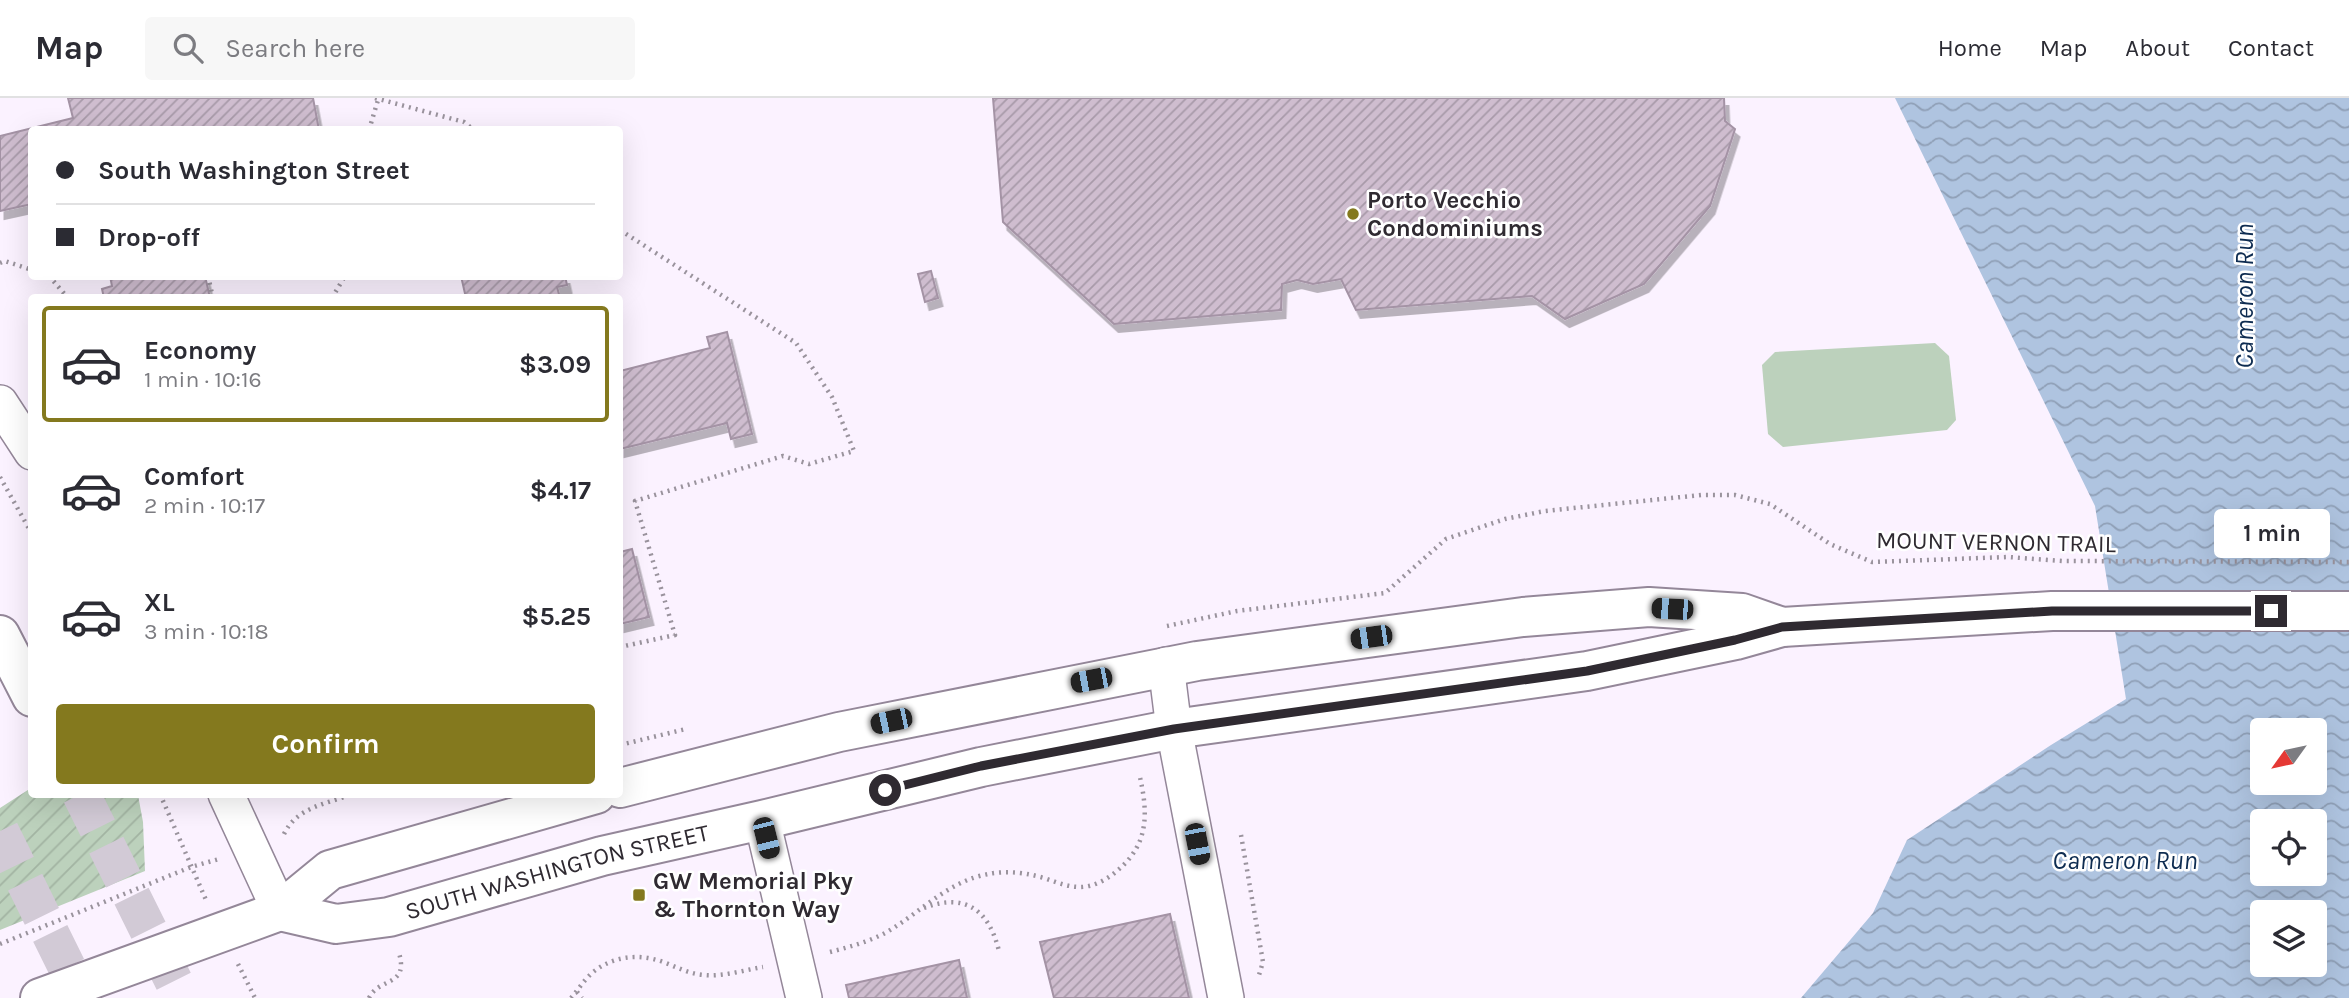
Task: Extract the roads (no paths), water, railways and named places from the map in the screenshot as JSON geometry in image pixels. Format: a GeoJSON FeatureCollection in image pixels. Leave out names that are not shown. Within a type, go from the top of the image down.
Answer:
{"type":"FeatureCollection","features":[{"type":"Feature","properties":{"kind":"main road","name":"SOUTH WASHINGTON STREET"},"geometry":{"type":"LineString","coordinates":[[623,787],[839,732],[1166,665],[1523,617],[1649,607],[1742,613],[1782,627]]}},
{"type":"Feature","properties":{"kind":"main road","name":"SOUTH WASHINGTON STREET"},"geometry":{"type":"LineString","coordinates":[[280,911],[336,924],[389,917],[602,856],[981,766],[1174,729],[1587,671],[1735,640],[1782,627],[2052,611],[2349,611]]}},
{"type":"Feature","properties":{"kind":"main road"},"geometry":{"type":"LineString","coordinates":[[0,635],[28,689]]}},
{"type":"Feature","properties":{"kind":"main road"},"geometry":{"type":"LineString","coordinates":[[40,998],[280,911],[330,870],[582,798]]}},
{"type":"Feature","properties":{"kind":"street"},"geometry":{"type":"LineString","coordinates":[[0,403],[28,446]]}},
{"type":"Feature","properties":{"kind":"street"},"geometry":{"type":"LineString","coordinates":[[1166,665],[1174,729],[1241,991]]}},
{"type":"Feature","properties":{"kind":"street"},"geometry":{"type":"LineString","coordinates":[[228,798],[280,911]]}},
{"type":"Feature","properties":{"kind":"street"},"geometry":{"type":"LineString","coordinates":[[762,820],[804,998]]}},
{"type":"Feature","properties":{"kind":"water","name":"Cameron Run"},"geometry":{"type":"Polygon","coordinates":[[[1895,98],[2349,98],[2349,998],[1801,998],[1873,913],[1907,840],[2126,699],[2095,506],[1895,98]]]}},
{"type":"Feature","properties":{"kind":"tunnel"},"geometry":{"type":"LineString","coordinates":[[83,798],[182,998]]}},
{"type":"Feature","properties":{"kind":"tunnel"},"geometry":{"type":"LineString","coordinates":[[0,831],[82,998]]}},
{"type":"Feature","properties":{"kind":"place","name":"Porto Vecchio Condominiums"},"geometry":{"type":"Point","coordinates":[1353,214]}},
{"type":"Feature","properties":{"kind":"place","name":"GW Memorial Pky & Thornton Way"},"geometry":{"type":"Point","coordinates":[639,895]}}]}
